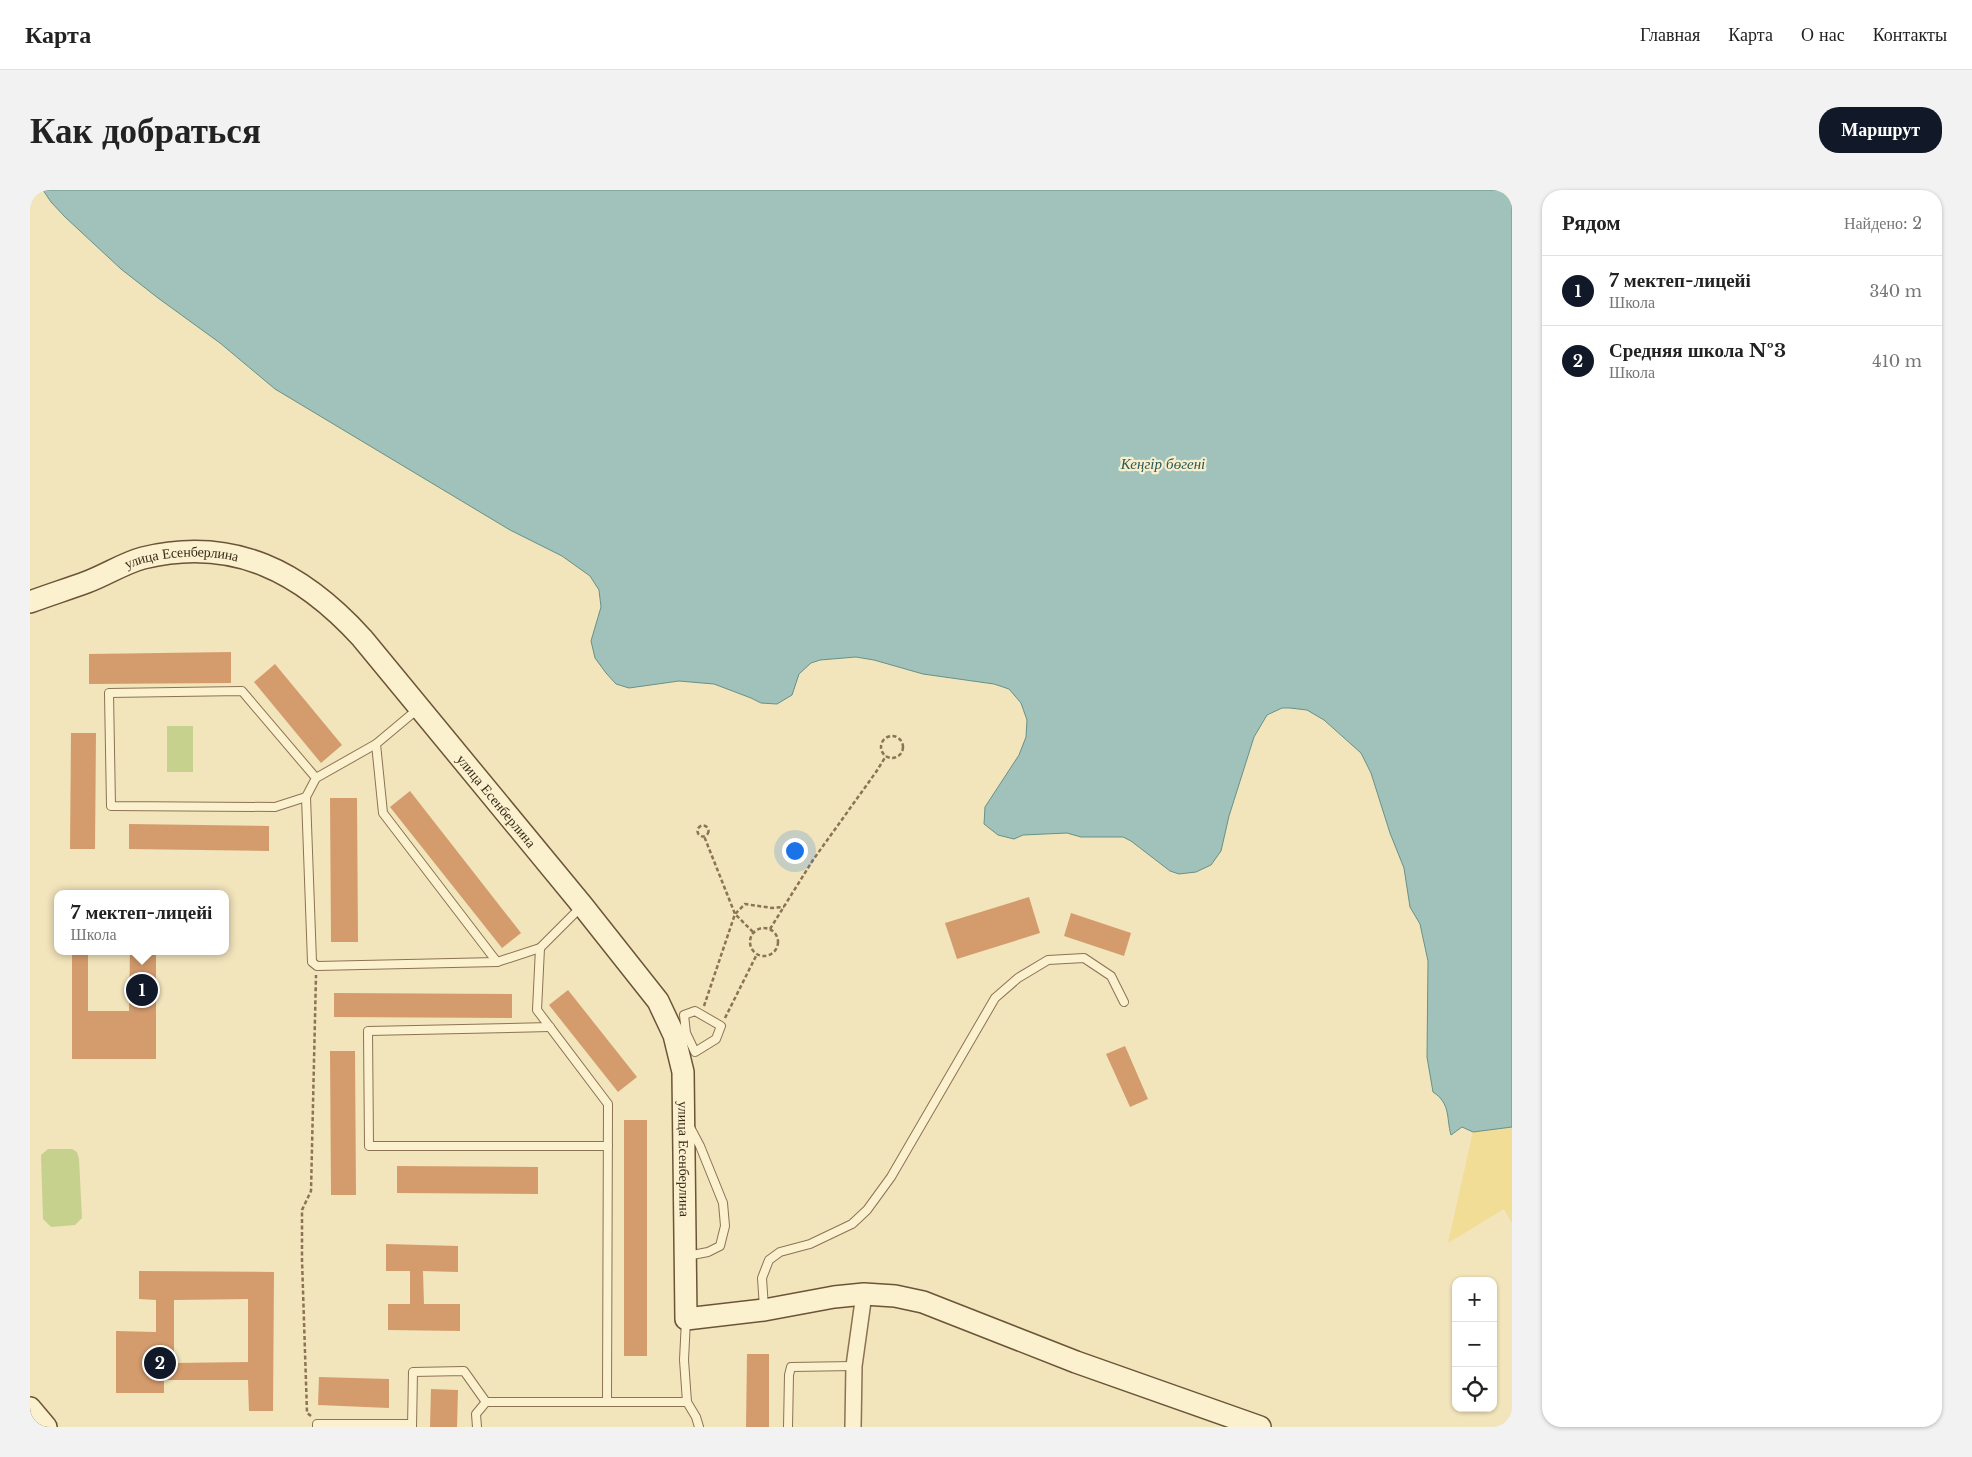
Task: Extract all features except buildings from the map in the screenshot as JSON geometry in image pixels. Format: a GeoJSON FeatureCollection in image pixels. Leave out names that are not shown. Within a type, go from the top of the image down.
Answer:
{"type":"FeatureCollection","features":[{"type":"Feature","properties":{"kind":"street","name":"улица Есенберлина"},"geometry":{"type":"LineString","coordinates":[[30,602],[88,582],[142,559],[173,553],[211,552],[248,558],[289,576],[309,588],[338,611],[582,905],[658,1001],[680,1034],[686,1319]]}},
{"type":"Feature","properties":{"kind":"street"},"geometry":{"type":"LineString","coordinates":[[853,1427],[854,1366],[864,1294]]}},
{"type":"Feature","properties":{"kind":"street"},"geometry":{"type":"LineString","coordinates":[[686,1319],[764,1310],[834,1297],[864,1294],[895,1296],[923,1302],[1076,1362],[1260,1427]]}},
{"type":"Feature","properties":{"kind":"street"},"geometry":{"type":"LineString","coordinates":[[30,1408],[46,1427]]}},
{"type":"Feature","properties":{"kind":"lane"},"geometry":{"type":"LineString","coordinates":[[306,797],[275,807],[111,806],[110,693],[242,691],[316,778]]}},
{"type":"Feature","properties":{"kind":"lane"},"geometry":{"type":"LineString","coordinates":[[419,708],[376,744],[316,778],[306,797],[312,962],[317,966],[497,962],[540,948],[582,905]]}},
{"type":"Feature","properties":{"kind":"lane"},"geometry":{"type":"LineString","coordinates":[[376,744],[383,813],[497,962]]}},
{"type":"Feature","properties":{"kind":"lane"},"geometry":{"type":"LineString","coordinates":[[540,948],[537,1010],[608,1104],[607,1402]]}},
{"type":"Feature","properties":{"kind":"lane"},"geometry":{"type":"LineString","coordinates":[[764,1310],[762,1278],[770,1260],[780,1252],[810,1244],[852,1224],[867,1210],[891,1177],[995,998],[1018,978],[1048,960],[1084,958],[1111,976],[1124,1002]]}},
{"type":"Feature","properties":{"kind":"lane"},"geometry":{"type":"LineString","coordinates":[[695,1011],[701,1015],[720,1026],[716,1038],[695,1052],[680,1034],[684,1015],[695,1011]]}},
{"type":"Feature","properties":{"kind":"lane"},"geometry":{"type":"LineString","coordinates":[[550,1027],[368,1031],[369,1146],[608,1146]]}},
{"type":"Feature","properties":{"kind":"lane"},"geometry":{"type":"LineString","coordinates":[[683,1116],[700,1146],[722,1203],[725,1226],[720,1246],[708,1252],[685,1256]]}},
{"type":"Feature","properties":{"kind":"lane"},"geometry":{"type":"LineString","coordinates":[[686,1319],[684,1360],[687,1402],[696,1417],[699,1427]]}},
{"type":"Feature","properties":{"kind":"lane"},"geometry":{"type":"LineString","coordinates":[[788,1427],[789,1375],[791,1367],[854,1366]]}},
{"type":"Feature","properties":{"kind":"lane"},"geometry":{"type":"LineString","coordinates":[[317,1426],[412,1426],[413,1372],[464,1371],[486,1402]]}},
{"type":"Feature","properties":{"kind":"lane"},"geometry":{"type":"LineString","coordinates":[[486,1402],[687,1402]]}},
{"type":"Feature","properties":{"kind":"lane"},"geometry":{"type":"LineString","coordinates":[[477,1427],[476,1414],[486,1402]]}},
{"type":"Feature","properties":{"kind":"path"},"geometry":{"type":"LineString","coordinates":[[890,736],[897,738],[902,746],[900,753],[895,757],[886,756],[881,749],[882,742],[890,736]]}},
{"type":"Feature","properties":{"kind":"path"},"geometry":{"type":"LineString","coordinates":[[770,929],[813,860],[886,756]]}},
{"type":"Feature","properties":{"kind":"path"},"geometry":{"type":"LineString","coordinates":[[704,836],[708,833],[708,829],[702,826],[697,832],[704,836],[735,914],[753,932]]}},
{"type":"Feature","properties":{"kind":"path"},"geometry":{"type":"LineString","coordinates":[[701,1015],[735,914],[745,904],[772,908],[784,907]]}},
{"type":"Feature","properties":{"kind":"path"},"geometry":{"type":"LineString","coordinates":[[761,928],[770,929],[777,936],[776,950],[768,955],[757,954],[750,944],[753,932],[761,928]]}},
{"type":"Feature","properties":{"kind":"path"},"geometry":{"type":"LineString","coordinates":[[720,1026],[757,954]]}},
{"type":"Feature","properties":{"kind":"path"},"geometry":{"type":"LineString","coordinates":[[317,966],[311,1191],[302,1210],[307,1412],[317,1426]]}},
{"type":"Feature","properties":{"kind":"green space"},"geometry":{"type":"Polygon","coordinates":[[[167,726],[193,726],[193,772],[167,772],[167,726]]]}},
{"type":"Feature","properties":{"kind":"green space"},"geometry":{"type":"Polygon","coordinates":[[[48,1149],[72,1149],[77,1152],[82,1218],[75,1225],[51,1227],[43,1219],[41,1155],[48,1149]]]}},
{"type":"Feature","properties":{"kind":"sand"},"geometry":{"type":"Polygon","coordinates":[[[1512,1127],[1512,1223],[1504,1209],[1448,1243],[1473,1132],[1512,1127]]]}},
{"type":"Feature","properties":{"kind":"water","name":"Кеңгір бөгені"},"geometry":{"type":"Polygon","coordinates":[[[43,190],[1512,190],[1512,1127],[1473,1132],[1462,1127],[1451,1135],[1447,1111],[1443,1101],[1433,1092],[1427,1057],[1428,961],[1420,924],[1410,907],[1404,868],[1390,833],[1371,773],[1361,753],[1324,720],[1307,710],[1290,708],[1282,708],[1267,715],[1254,737],[1229,816],[1221,851],[1211,865],[1196,872],[1179,874],[1170,871],[1123,837],[1081,837],[1067,833],[1023,835],[1014,839],[998,835],[984,824],[985,807],[1019,755],[1026,737],[1027,720],[1021,703],[1009,689],[994,684],[923,674],[874,660],[856,657],[820,660],[811,663],[799,674],[792,695],[777,704],[761,703],[714,684],[679,681],[629,688],[616,684],[595,658],[591,641],[601,607],[599,590],[590,576],[562,556],[510,530],[275,389],[220,343],[121,269],[65,217],[43,190]]]}},
{"type":"Feature","properties":{"kind":"place","name":"7 мектеп-лицейі"},"geometry":{"type":"Point","coordinates":[142,990]}},
{"type":"Feature","properties":{"kind":"place","name":"Средняя школа №3"},"geometry":{"type":"Point","coordinates":[160,1363]}}]}
